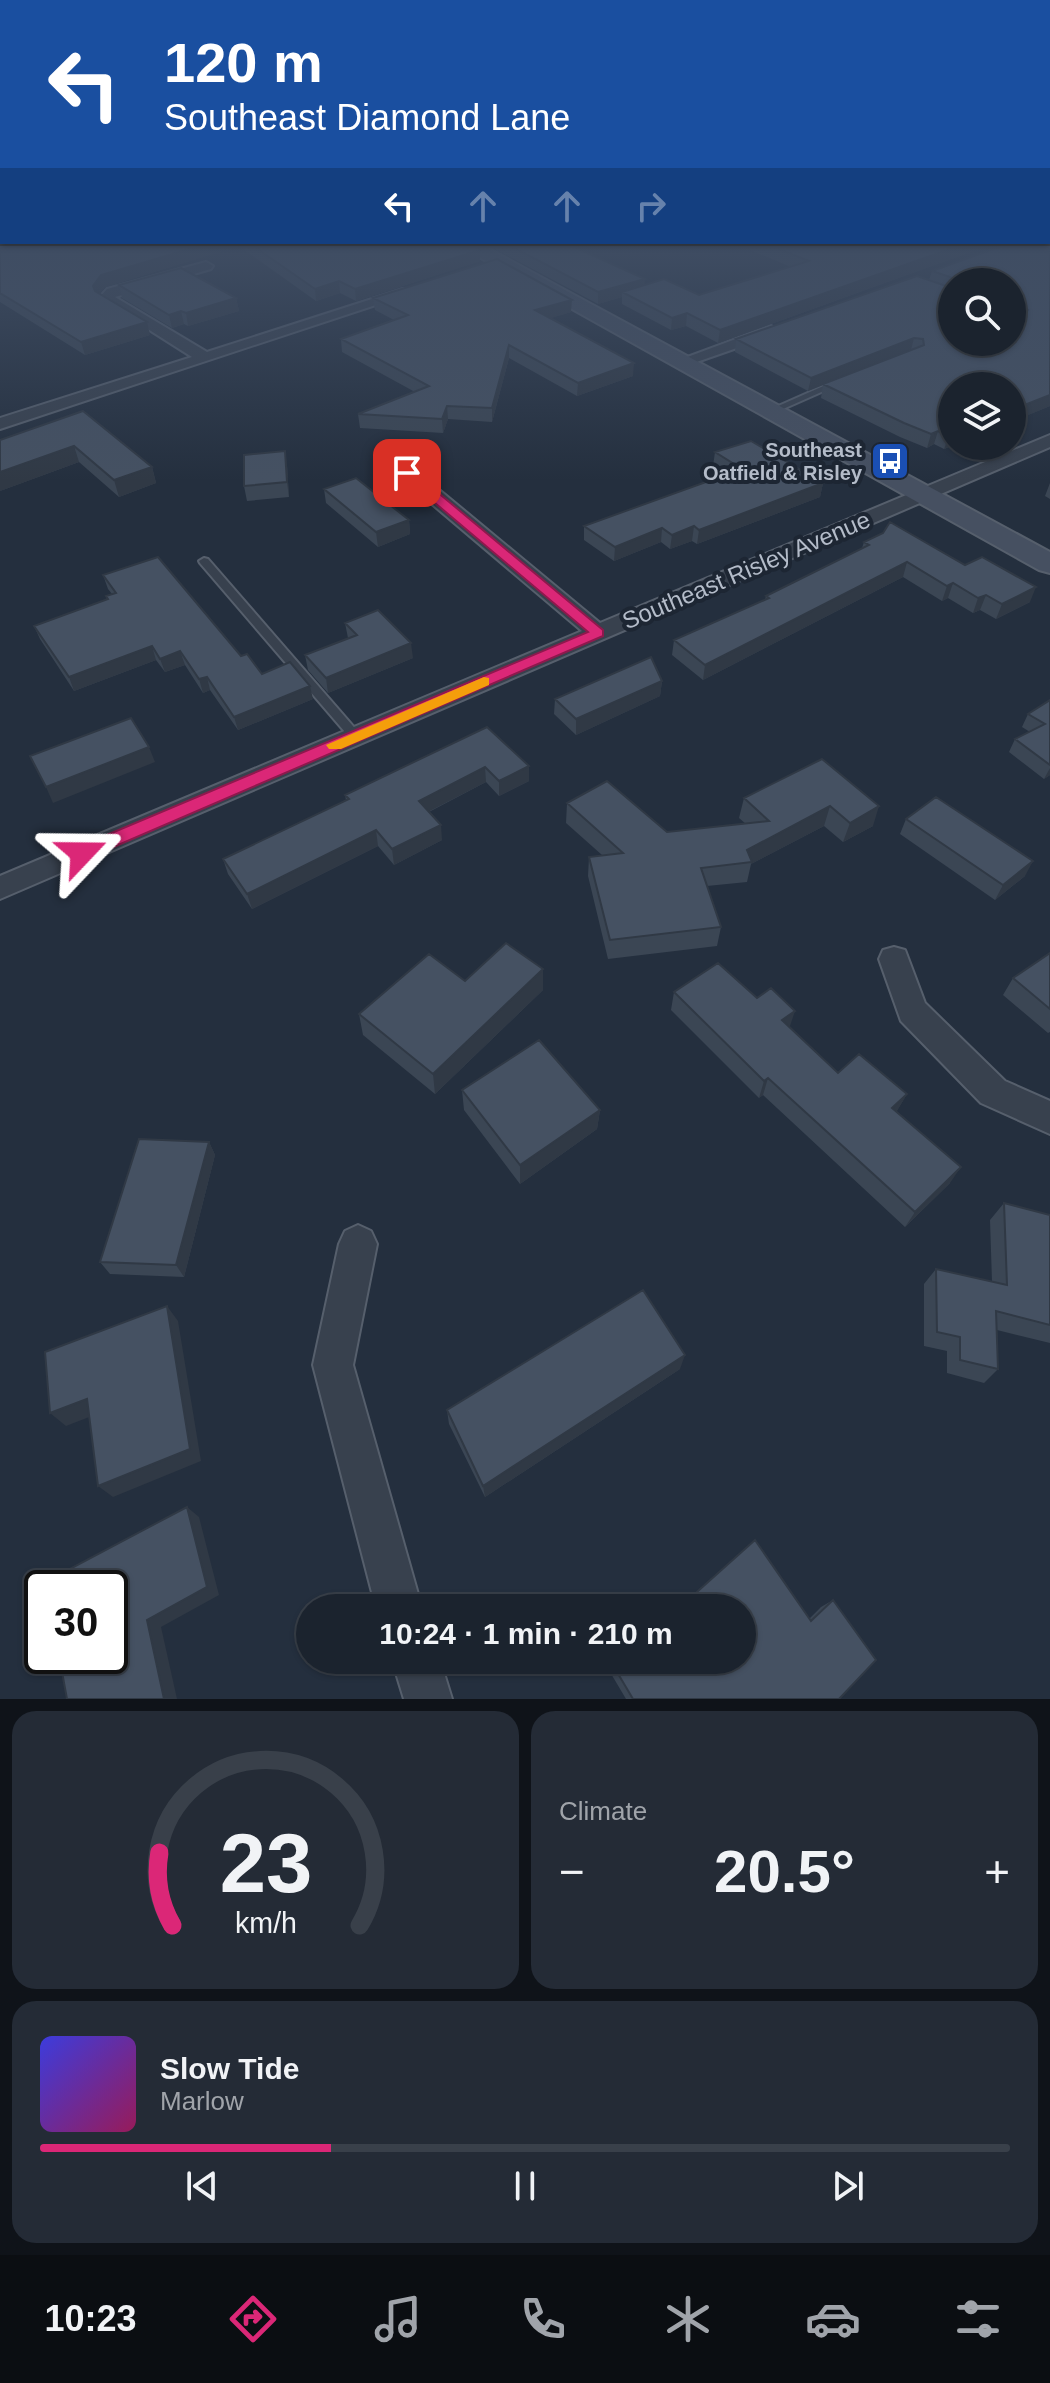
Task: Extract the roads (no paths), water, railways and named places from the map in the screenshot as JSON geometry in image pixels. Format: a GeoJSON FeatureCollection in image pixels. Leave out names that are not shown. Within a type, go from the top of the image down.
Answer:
{"type":"FeatureCollection","features":[{"type":"Feature","properties":{"kind":"main road"},"geometry":{"type":"LineString","coordinates":[[610,322],[1050,564]]}},
{"type":"Feature","properties":{"kind":"street"},"geometry":{"type":"LineString","coordinates":[[146,322],[204,357]]}},
{"type":"Feature","properties":{"kind":"street"},"geometry":{"type":"LineString","coordinates":[[0,424],[313,322]]}},
{"type":"Feature","properties":{"kind":"street"},"geometry":{"type":"LineString","coordinates":[[682,362],[787,326]]}},
{"type":"Feature","properties":{"kind":"street","name":"Southeast Risley Avenue"},"geometry":{"type":"LineString","coordinates":[[0,888],[1050,440]]}},
{"type":"Feature","properties":{"kind":"street"},"geometry":{"type":"LineString","coordinates":[[407,473],[598,633]]}},
{"type":"Feature","properties":{"kind":"street"},"geometry":{"type":"LineString","coordinates":[[894,959],[912,1011],[993,1092],[1050,1118]]}},
{"type":"Feature","properties":{"kind":"street"},"geometry":{"type":"LineString","coordinates":[[358,1244],[333,1365],[395,1594]]}},
{"type":"Feature","properties":{"kind":"street"},"geometry":{"type":"LineString","coordinates":[[420,1674],[428,1699]]}},
{"type":"Feature","properties":{"kind":"lane"},"geometry":{"type":"LineString","coordinates":[[771,411],[851,378]]}},
{"type":"Feature","properties":{"kind":"lane"},"geometry":{"type":"LineString","coordinates":[[204,561],[355,736]]}},
{"type":"Feature","properties":{"kind":"place","name":"Southeast Oatfield & Risley"},"geometry":{"type":"Point","coordinates":[890,461]}}]}
